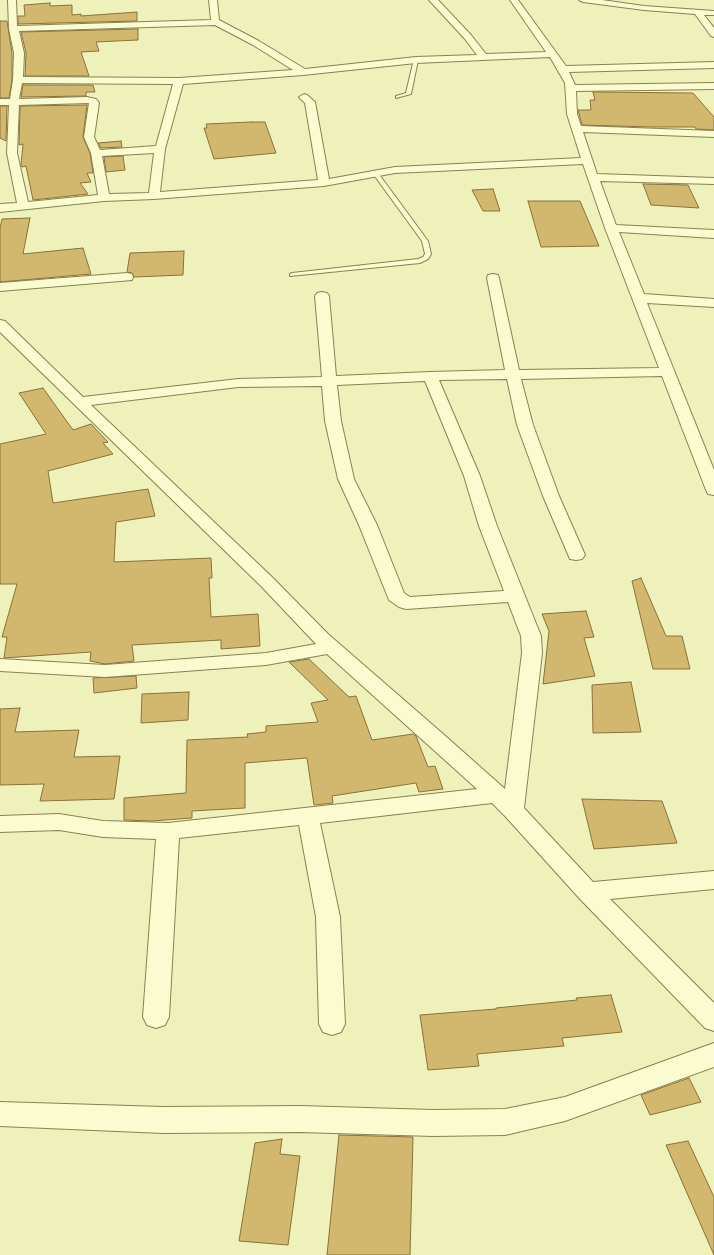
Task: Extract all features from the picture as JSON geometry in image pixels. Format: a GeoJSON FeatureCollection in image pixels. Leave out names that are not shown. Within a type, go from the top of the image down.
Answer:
{"type":"FeatureCollection","features":[{"type":"Feature","properties":{"kind":"street"},"geometry":{"type":"LineString","coordinates":[[12,0],[13,29],[19,53],[18,80],[14,101],[12,153],[23,206]]}},
{"type":"Feature","properties":{"kind":"street"},"geometry":{"type":"LineString","coordinates":[[213,0],[214,18],[216,22]]}},
{"type":"Feature","properties":{"kind":"street"},"geometry":{"type":"LineString","coordinates":[[433,0],[468,36],[483,56]]}},
{"type":"Feature","properties":{"kind":"street"},"geometry":{"type":"LineString","coordinates":[[514,0],[563,69],[572,88],[572,114],[587,161],[611,228],[714,490]]}},
{"type":"Feature","properties":{"kind":"street"},"geometry":{"type":"LineString","coordinates":[[583,0],[644,8],[714,13]]}},
{"type":"Feature","properties":{"kind":"street"},"geometry":{"type":"LineString","coordinates":[[698,12],[714,34]]}},
{"type":"Feature","properties":{"kind":"street"},"geometry":{"type":"LineString","coordinates":[[13,29],[216,22],[256,43],[303,72]]}},
{"type":"Feature","properties":{"kind":"street"},"geometry":{"type":"LineString","coordinates":[[18,80],[179,81],[247,77],[416,60],[552,54]]}},
{"type":"Feature","properties":{"kind":"street"},"geometry":{"type":"LineString","coordinates":[[563,69],[714,65]]}},
{"type":"Feature","properties":{"kind":"street"},"geometry":{"type":"LineString","coordinates":[[154,196],[160,150],[179,81]]}},
{"type":"Feature","properties":{"kind":"street"},"geometry":{"type":"LineString","coordinates":[[572,88],[714,86]]}},
{"type":"Feature","properties":{"kind":"street"},"geometry":{"type":"LineString","coordinates":[[304,97],[310,102],[324,183]]}},
{"type":"Feature","properties":{"kind":"street"},"geometry":{"type":"LineString","coordinates":[[0,102],[93,101],[94,103],[89,137],[96,153],[104,198]]}},
{"type":"Feature","properties":{"kind":"street"},"geometry":{"type":"LineString","coordinates":[[576,129],[714,134]]}},
{"type":"Feature","properties":{"kind":"street"},"geometry":{"type":"LineString","coordinates":[[96,153],[160,150]]}},
{"type":"Feature","properties":{"kind":"street"},"geometry":{"type":"LineString","coordinates":[[0,208],[104,198],[154,196],[324,183],[395,170],[587,161]]}},
{"type":"Feature","properties":{"kind":"street"},"geometry":{"type":"LineString","coordinates":[[593,177],[714,181]]}},
{"type":"Feature","properties":{"kind":"street"},"geometry":{"type":"LineString","coordinates":[[611,228],[714,234]]}},
{"type":"Feature","properties":{"kind":"street"},"geometry":{"type":"LineString","coordinates":[[0,287],[127,277]]}},
{"type":"Feature","properties":{"kind":"street"},"geometry":{"type":"LineString","coordinates":[[493,278],[525,424],[551,496],[576,555]]}},
{"type":"Feature","properties":{"kind":"street"},"geometry":{"type":"LineString","coordinates":[[322,296],[333,421],[346,479],[368,525],[396,596],[406,603],[515,596]]}},
{"type":"Feature","properties":{"kind":"street"},"geometry":{"type":"LineString","coordinates":[[639,298],[714,303]]}},
{"type":"Feature","properties":{"kind":"street"},"geometry":{"type":"LineString","coordinates":[[0,324],[79,402],[268,582],[332,647],[435,738],[513,810],[588,892],[714,1020]]}},
{"type":"Feature","properties":{"kind":"street"},"geometry":{"type":"LineString","coordinates":[[79,402],[238,383],[329,381],[430,376],[668,372]]}},
{"type":"Feature","properties":{"kind":"street"},"geometry":{"type":"LineString","coordinates":[[430,376],[472,476],[488,526],[531,636],[532,653],[513,810]]}},
{"type":"Feature","properties":{"kind":"street"},"geometry":{"type":"LineString","coordinates":[[0,664],[112,671],[266,659],[332,647]]}},
{"type":"Feature","properties":{"kind":"street"},"geometry":{"type":"LineString","coordinates":[[0,824],[59,822],[103,829],[168,831],[497,795]]}},
{"type":"Feature","properties":{"kind":"street"},"geometry":{"type":"LineString","coordinates":[[308,816],[328,917],[332,1024]]}},
{"type":"Feature","properties":{"kind":"street"},"geometry":{"type":"LineString","coordinates":[[156,1017],[168,831]]}},
{"type":"Feature","properties":{"kind":"street"},"geometry":{"type":"LineString","coordinates":[[588,892],[714,880]]}},
{"type":"Feature","properties":{"kind":"street"},"geometry":{"type":"LineString","coordinates":[[0,1114],[163,1120],[300,1119],[433,1124],[505,1122],[565,1109],[714,1055]]}},
{"type":"Feature","properties":{"kind":"lane"},"geometry":{"type":"LineString","coordinates":[[398,97],[408,94],[416,60]]}},
{"type":"Feature","properties":{"kind":"lane"},"geometry":{"type":"LineString","coordinates":[[292,275],[420,261],[426,258],[428,254],[425,241],[376,174]]}},
{"type":"Feature","properties":{"kind":"building"},"geometry":{"type":"Polygon","coordinates":[[[50,3],[50,6],[72,5],[72,15],[81,14],[81,16],[137,12],[137,21],[18,24],[18,16],[25,16],[24,5],[50,3]]]}},
{"type":"Feature","properties":{"kind":"building"},"geometry":{"type":"Polygon","coordinates":[[[0,21],[7,21],[12,53],[12,80],[9,98],[0,98],[0,21]]]}},
{"type":"Feature","properties":{"kind":"building"},"geometry":{"type":"Polygon","coordinates":[[[138,29],[138,40],[96,42],[99,51],[81,52],[89,76],[25,76],[26,53],[21,32],[138,29]]]}},
{"type":"Feature","properties":{"kind":"building"},"geometry":{"type":"Polygon","coordinates":[[[23,85],[93,85],[95,92],[86,92],[86,96],[21,97],[23,85]]]}},
{"type":"Feature","properties":{"kind":"building"},"geometry":{"type":"Polygon","coordinates":[[[593,92],[693,93],[714,117],[714,130],[696,129],[695,127],[582,125],[578,110],[591,110],[590,100],[595,100],[593,92]]]}},
{"type":"Feature","properties":{"kind":"building"},"geometry":{"type":"Polygon","coordinates":[[[87,105],[83,137],[90,153],[93,173],[87,173],[91,182],[80,183],[88,194],[33,200],[26,166],[22,167],[21,165],[23,144],[19,145],[20,106],[87,105]]]}},
{"type":"Feature","properties":{"kind":"building"},"geometry":{"type":"Polygon","coordinates":[[[0,106],[7,106],[6,141],[0,138],[0,106]]]}},
{"type":"Feature","properties":{"kind":"building"},"geometry":{"type":"Polygon","coordinates":[[[265,122],[276,153],[214,159],[204,128],[207,128],[206,124],[265,122]]]}},
{"type":"Feature","properties":{"kind":"building"},"geometry":{"type":"Polygon","coordinates":[[[121,141],[122,147],[101,148],[98,143],[121,141]]]}},
{"type":"Feature","properties":{"kind":"building"},"geometry":{"type":"Polygon","coordinates":[[[123,156],[125,170],[106,172],[104,157],[123,156]]]}},
{"type":"Feature","properties":{"kind":"building"},"geometry":{"type":"Polygon","coordinates":[[[643,184],[688,185],[699,208],[651,205],[643,184]]]}},
{"type":"Feature","properties":{"kind":"building"},"geometry":{"type":"Polygon","coordinates":[[[493,189],[500,211],[483,211],[472,190],[493,189]]]}},
{"type":"Feature","properties":{"kind":"building"},"geometry":{"type":"Polygon","coordinates":[[[528,201],[580,201],[599,246],[541,247],[528,201]]]}},
{"type":"Feature","properties":{"kind":"building"},"geometry":{"type":"Polygon","coordinates":[[[30,218],[23,254],[83,248],[91,274],[0,282],[0,228],[2,219],[30,218]]]}},
{"type":"Feature","properties":{"kind":"building"},"geometry":{"type":"Polygon","coordinates":[[[184,251],[183,275],[134,277],[132,273],[127,272],[130,253],[184,251]]]}},
{"type":"Feature","properties":{"kind":"building"},"geometry":{"type":"Polygon","coordinates":[[[43,388],[73,430],[91,424],[108,442],[103,443],[113,454],[48,471],[53,503],[148,489],[155,516],[116,522],[114,562],[211,558],[212,578],[209,578],[211,617],[258,614],[260,646],[221,649],[221,640],[132,645],[134,661],[105,664],[90,661],[91,652],[4,658],[7,637],[2,637],[17,584],[0,584],[0,444],[46,434],[19,393],[43,388]]]}},
{"type":"Feature","properties":{"kind":"building"},"geometry":{"type":"Polygon","coordinates":[[[641,578],[666,636],[682,636],[690,669],[653,669],[632,581],[641,578]]]}},
{"type":"Feature","properties":{"kind":"building"},"geometry":{"type":"Polygon","coordinates":[[[586,611],[594,637],[584,638],[595,676],[543,684],[549,631],[542,614],[586,611]]]}},
{"type":"Feature","properties":{"kind":"building"},"geometry":{"type":"Polygon","coordinates":[[[309,659],[349,697],[356,696],[372,740],[413,734],[416,736],[428,767],[435,766],[443,789],[419,792],[416,783],[332,796],[333,803],[314,805],[307,758],[245,763],[245,808],[192,811],[192,818],[152,821],[124,820],[124,798],[186,793],[187,740],[248,737],[247,734],[266,732],[266,726],[318,722],[311,703],[328,700],[289,662],[309,659]]]}},
{"type":"Feature","properties":{"kind":"building"},"geometry":{"type":"Polygon","coordinates":[[[136,676],[137,688],[94,693],[93,678],[136,676]]]}},
{"type":"Feature","properties":{"kind":"building"},"geometry":{"type":"Polygon","coordinates":[[[631,682],[641,732],[593,733],[592,685],[631,682]]]}},
{"type":"Feature","properties":{"kind":"building"},"geometry":{"type":"Polygon","coordinates":[[[189,692],[188,720],[141,723],[142,694],[189,692]]]}},
{"type":"Feature","properties":{"kind":"building"},"geometry":{"type":"Polygon","coordinates":[[[20,708],[15,732],[79,730],[74,757],[120,756],[114,799],[40,801],[44,784],[0,785],[0,709],[20,708]]]}},
{"type":"Feature","properties":{"kind":"building"},"geometry":{"type":"Polygon","coordinates":[[[582,799],[662,801],[677,843],[594,849],[582,799]]]}},
{"type":"Feature","properties":{"kind":"building"},"geometry":{"type":"Polygon","coordinates":[[[611,995],[622,1032],[562,1038],[564,1046],[477,1054],[479,1066],[428,1070],[420,1015],[496,1009],[577,1000],[576,998],[611,995]]]}},
{"type":"Feature","properties":{"kind":"building"},"geometry":{"type":"Polygon","coordinates":[[[689,1078],[701,1102],[650,1115],[641,1095],[689,1078]]]}},
{"type":"Feature","properties":{"kind":"building"},"geometry":{"type":"Polygon","coordinates":[[[339,1135],[413,1137],[410,1255],[327,1255],[339,1135]]]}},
{"type":"Feature","properties":{"kind":"building"},"geometry":{"type":"Polygon","coordinates":[[[282,1139],[280,1154],[300,1156],[288,1245],[239,1241],[255,1143],[282,1139]]]}},
{"type":"Feature","properties":{"kind":"building"},"geometry":{"type":"Polygon","coordinates":[[[688,1141],[714,1197],[714,1255],[666,1145],[688,1141]]]}}]}
